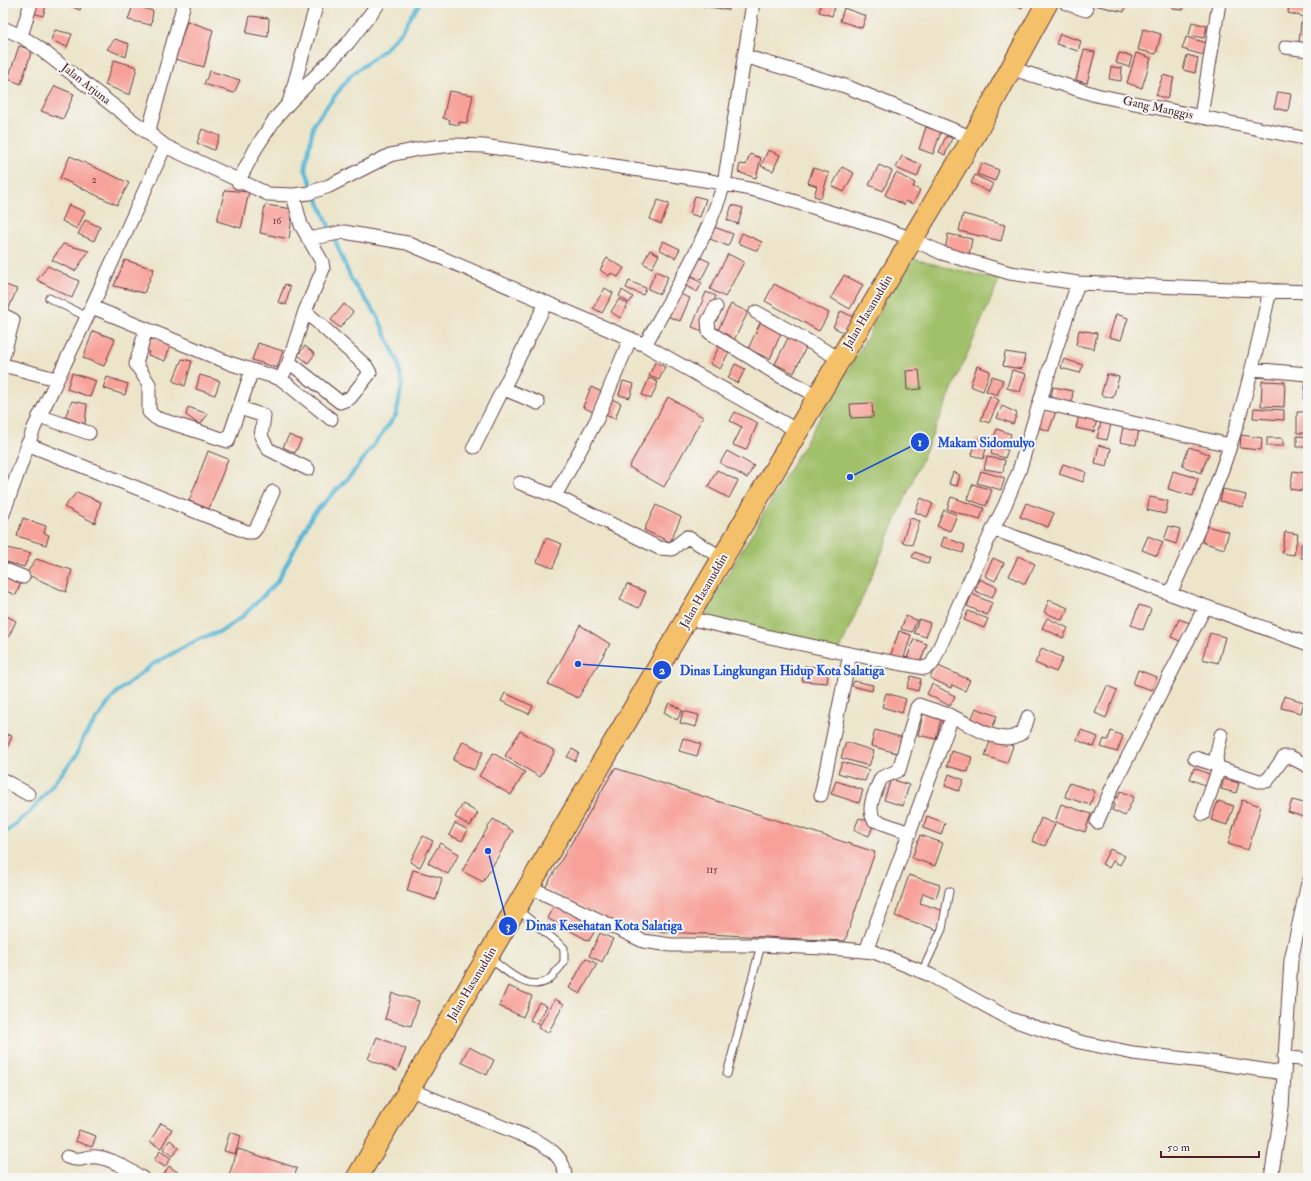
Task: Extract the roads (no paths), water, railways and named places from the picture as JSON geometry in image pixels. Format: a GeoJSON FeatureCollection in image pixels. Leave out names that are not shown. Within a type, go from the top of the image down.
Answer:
{"type":"FeatureCollection","features":[{"type":"Feature","properties":{"kind":"main road","name":"Jalan Hasanuddin"},"geometry":{"type":"LineString","coordinates":[[357,1178],[408,1089],[517,909],[818,396],[973,138],[1010,68],[1047,3]]}},
{"type":"Feature","properties":{"kind":"street"},"geometry":{"type":"LineString","coordinates":[[21,36],[31,3]]}},
{"type":"Feature","properties":{"kind":"street"},"geometry":{"type":"LineString","coordinates":[[148,133],[184,3]]}},
{"type":"Feature","properties":{"kind":"street"},"geometry":{"type":"LineString","coordinates":[[289,103],[317,3]]}},
{"type":"Feature","properties":{"kind":"street"},"geometry":{"type":"LineString","coordinates":[[238,182],[256,148],[275,119],[348,43],[379,3]]}},
{"type":"Feature","properties":{"kind":"street"},"geometry":{"type":"LineString","coordinates":[[645,345],[695,255],[715,210],[724,184],[753,3]]}},
{"type":"Feature","properties":{"kind":"street"},"geometry":{"type":"LineString","coordinates":[[1066,3],[1086,10]]}},
{"type":"Feature","properties":{"kind":"street"},"geometry":{"type":"LineString","coordinates":[[1201,116],[1219,3]]}},
{"type":"Feature","properties":{"kind":"street","name":"Jalan Arjuna"},"geometry":{"type":"LineString","coordinates":[[3,28],[21,36],[165,146],[238,182],[268,194],[293,195],[309,193],[329,186],[390,155],[418,149],[453,145],[517,150],[759,190],[912,239],[942,253],[1010,272],[1078,283],[1308,292]]}},
{"type":"Feature","properties":{"kind":"street"},"geometry":{"type":"LineString","coordinates":[[1286,46],[1308,50]]}},
{"type":"Feature","properties":{"kind":"street"},"geometry":{"type":"LineString","coordinates":[[744,56],[845,86],[973,138]]}},
{"type":"Feature","properties":{"kind":"street","name":"Gang Manggis"},"geometry":{"type":"LineString","coordinates":[[1010,68],[1096,95],[1308,139]]}},
{"type":"Feature","properties":{"kind":"street"},"geometry":{"type":"LineString","coordinates":[[3,514],[27,444],[39,416],[90,312],[165,146]]}},
{"type":"Feature","properties":{"kind":"street"},"geometry":{"type":"LineString","coordinates":[[281,379],[289,362],[305,311],[323,269],[322,262],[308,239],[293,195]]}},
{"type":"Feature","properties":{"kind":"street"},"geometry":{"type":"LineString","coordinates":[[308,239],[326,234],[344,232],[407,243],[645,345],[798,431]]}},
{"type":"Feature","properties":{"kind":"street"},"geometry":{"type":"LineString","coordinates":[[688,618],[790,642],[850,654],[925,668],[932,664],[992,529],[1005,505],[1019,471],[1078,283]]}},
{"type":"Feature","properties":{"kind":"street"},"geometry":{"type":"LineString","coordinates":[[1170,594],[1209,503],[1230,445],[1252,370],[1270,290]]}},
{"type":"Feature","properties":{"kind":"street"},"geometry":{"type":"LineString","coordinates":[[474,447],[546,303]]}},
{"type":"Feature","properties":{"kind":"street"},"geometry":{"type":"LineString","coordinates":[[716,306],[708,321],[709,332],[780,376],[818,396]]}},
{"type":"Feature","properties":{"kind":"street"},"geometry":{"type":"LineString","coordinates":[[289,362],[340,402],[350,398],[370,373],[366,366],[305,311]]}},
{"type":"Feature","properties":{"kind":"street"},"geometry":{"type":"LineString","coordinates":[[90,312],[146,329],[252,370],[281,379],[331,419]]}},
{"type":"Feature","properties":{"kind":"street"},"geometry":{"type":"LineString","coordinates":[[756,312],[840,359]]}},
{"type":"Feature","properties":{"kind":"street"},"geometry":{"type":"LineString","coordinates":[[3,315],[12,320],[3,357]]}},
{"type":"Feature","properties":{"kind":"street"},"geometry":{"type":"LineString","coordinates":[[146,329],[136,364],[149,384],[149,412],[156,418],[228,441],[252,370]]}},
{"type":"Feature","properties":{"kind":"street"},"geometry":{"type":"LineString","coordinates":[[555,496],[597,419],[630,339]]}},
{"type":"Feature","properties":{"kind":"street"},"geometry":{"type":"LineString","coordinates":[[3,365],[56,379]]}},
{"type":"Feature","properties":{"kind":"street"},"geometry":{"type":"LineString","coordinates":[[1252,370],[1308,374]]}},
{"type":"Feature","properties":{"kind":"street"},"geometry":{"type":"LineString","coordinates":[[504,389],[538,403]]}},
{"type":"Feature","properties":{"kind":"street"},"geometry":{"type":"LineString","coordinates":[[1040,402],[1230,445]]}},
{"type":"Feature","properties":{"kind":"street"},"geometry":{"type":"LineString","coordinates":[[240,408],[264,416],[261,436],[268,449],[308,469]]}},
{"type":"Feature","properties":{"kind":"street"},"geometry":{"type":"LineString","coordinates":[[39,416],[89,433]]}},
{"type":"Feature","properties":{"kind":"street"},"geometry":{"type":"LineString","coordinates":[[27,444],[247,532],[253,532],[257,527],[273,492]]}},
{"type":"Feature","properties":{"kind":"street"},"geometry":{"type":"LineString","coordinates":[[520,483],[555,496],[659,548],[672,549],[687,537],[723,558]]}},
{"type":"Feature","properties":{"kind":"street"},"geometry":{"type":"LineString","coordinates":[[992,529],[1308,644]]}},
{"type":"Feature","properties":{"kind":"street"},"geometry":{"type":"LineString","coordinates":[[3,569],[23,577]]}},
{"type":"Feature","properties":{"kind":"street"},"geometry":{"type":"LineString","coordinates":[[1097,822],[1111,790],[1205,607]]}},
{"type":"Feature","properties":{"kind":"street"},"geometry":{"type":"LineString","coordinates":[[821,795],[850,654]]}},
{"type":"Feature","properties":{"kind":"street"},"geometry":{"type":"LineString","coordinates":[[910,833],[874,820],[870,812],[881,778],[899,770],[917,707],[919,705],[952,717],[975,730],[1001,737],[1013,737],[1023,731],[1028,717]]}},
{"type":"Feature","properties":{"kind":"street"},"geometry":{"type":"LineString","coordinates":[[866,951],[952,717]]}},
{"type":"Feature","properties":{"kind":"street"},"geometry":{"type":"LineString","coordinates":[[1203,814],[1218,767],[1216,757],[1221,735]]}},
{"type":"Feature","properties":{"kind":"street"},"geometry":{"type":"LineString","coordinates":[[1195,758],[1259,781],[1267,781],[1284,757],[1290,757],[1308,766]]}},
{"type":"Feature","properties":{"kind":"street"},"geometry":{"type":"LineString","coordinates":[[3,780],[28,794]]}},
{"type":"Feature","properties":{"kind":"street"},"geometry":{"type":"LineString","coordinates":[[1272,1178],[1282,1107],[1291,960],[1308,883]]}},
{"type":"Feature","properties":{"kind":"street"},"geometry":{"type":"LineString","coordinates":[[530,887],[643,941],[671,945],[761,945],[874,952],[922,972],[1010,1019],[1080,1042],[1133,1053],[1203,1061],[1284,1073]]}},
{"type":"Feature","properties":{"kind":"street"},"geometry":{"type":"LineString","coordinates":[[1284,1057],[1308,1060]]}},
{"type":"Feature","properties":{"kind":"street"},"geometry":{"type":"LineString","coordinates":[[408,1089],[535,1140],[547,1147],[561,1161],[566,1173],[565,1178]]}},
{"type":"Feature","properties":{"kind":"street"},"geometry":{"type":"LineString","coordinates":[[67,1157],[82,1160],[100,1157],[126,1168],[142,1178]]}},
{"type":"Feature","properties":{"kind":"lane"},"geometry":{"type":"LineString","coordinates":[[49,298],[90,312]]}},
{"type":"Feature","properties":{"kind":"lane"},"geometry":{"type":"LineString","coordinates":[[922,972],[942,929],[949,891]]}},
{"type":"Feature","properties":{"kind":"lane"},"geometry":{"type":"LineString","coordinates":[[488,958],[521,981],[535,984],[548,981],[564,962],[564,948],[517,909]]}},
{"type":"Feature","properties":{"kind":"lane"},"geometry":{"type":"LineString","coordinates":[[727,1074],[761,945]]}},
{"type":"Feature","properties":{"kind":"waterway"},"geometry":{"type":"LineString","coordinates":[[3,835],[32,810],[76,756],[83,738],[116,693],[153,664],[199,639],[222,631],[242,617],[277,582],[313,514],[352,474],[396,415],[402,385],[398,363],[377,315],[352,281],[305,169],[314,123],[351,75],[384,50],[402,31],[420,3]]}},
{"type":"Feature","properties":{"kind":"place","name":"Makam Sidomulyo"},"geometry":{"type":"Point","coordinates":[850,477]}},
{"type":"Feature","properties":{"kind":"place","name":"Dinas Lingkungan Hidup Kota Salatiga"},"geometry":{"type":"Point","coordinates":[578,664]}},
{"type":"Feature","properties":{"kind":"place","name":"Dinas Kesehatan Kota Salatiga"},"geometry":{"type":"Point","coordinates":[488,851]}}]}
